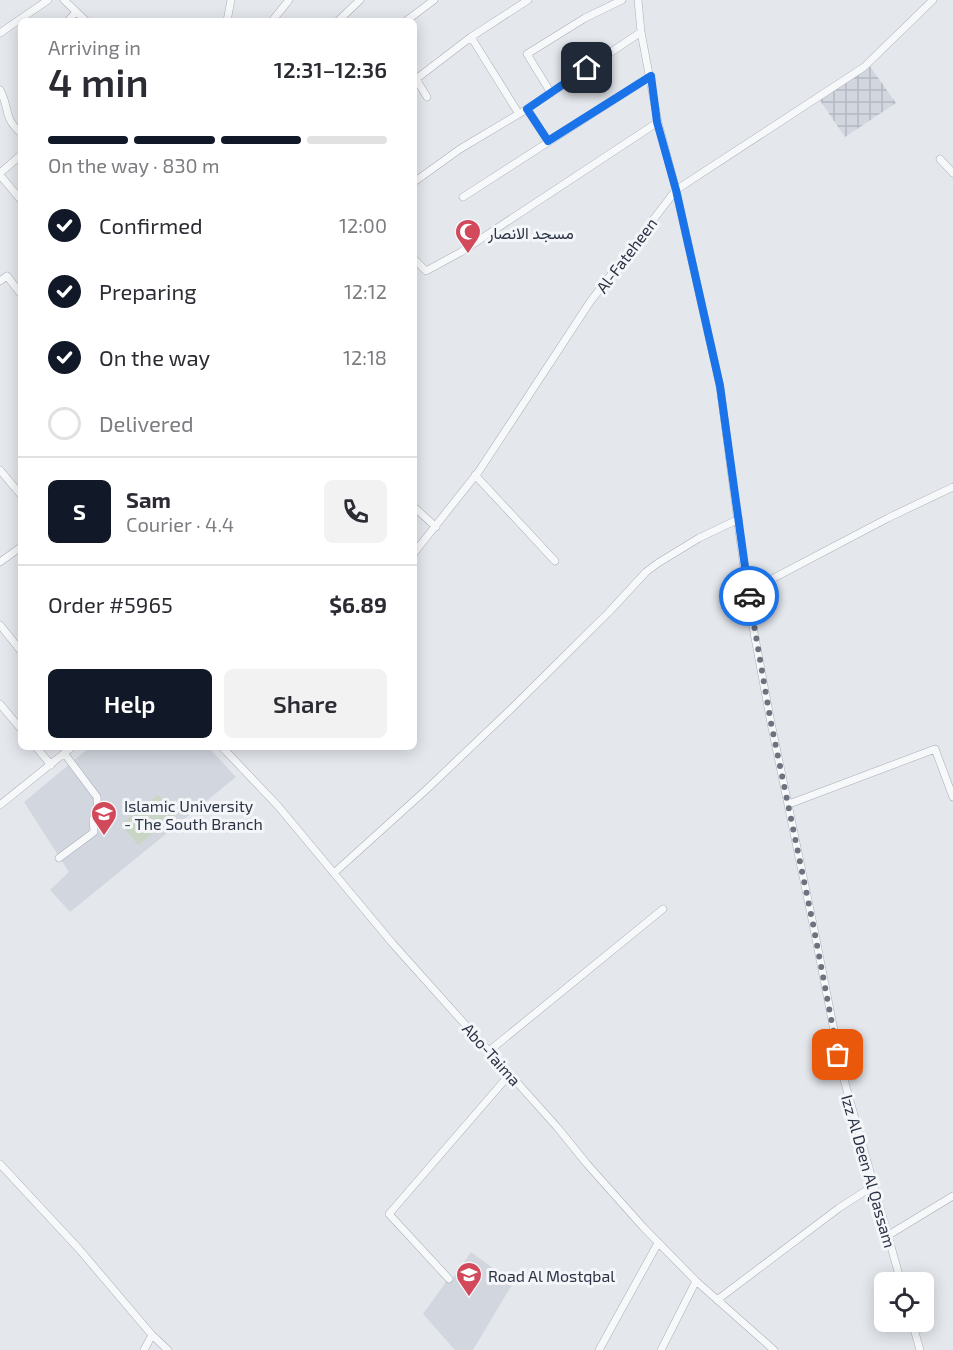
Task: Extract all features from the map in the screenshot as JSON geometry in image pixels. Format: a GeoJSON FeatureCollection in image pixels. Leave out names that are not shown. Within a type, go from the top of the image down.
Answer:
{"type":"FeatureCollection","features":[{"type":"Feature","properties":{"kind":"street"},"geometry":{"type":"LineString","coordinates":[[22,18],[48,0]]}},
{"type":"Feature","properties":{"kind":"street"},"geometry":{"type":"LineString","coordinates":[[64,0],[83,18]]}},
{"type":"Feature","properties":{"kind":"street"},"geometry":{"type":"LineString","coordinates":[[228,18],[231,0]]}},
{"type":"Feature","properties":{"kind":"street"},"geometry":{"type":"LineString","coordinates":[[274,18],[289,0]]}},
{"type":"Feature","properties":{"kind":"street"},"geometry":{"type":"LineString","coordinates":[[341,18],[360,0]]}},
{"type":"Feature","properties":{"kind":"street"},"geometry":{"type":"LineString","coordinates":[[410,18],[434,0]]}},
{"type":"Feature","properties":{"kind":"street"},"geometry":{"type":"LineString","coordinates":[[417,78],[471,37],[528,0]]}},
{"type":"Feature","properties":{"kind":"street"},"geometry":{"type":"LineString","coordinates":[[551,93],[527,54],[585,18],[622,0]]}},
{"type":"Feature","properties":{"kind":"street","name":"Izz Al Deen Al Qassam"},"geometry":{"type":"LineString","coordinates":[[638,0],[641,32],[651,76],[657,122],[676,190],[720,386],[749,591],[749,606],[843,1076],[898,1272]]}},
{"type":"Feature","properties":{"kind":"street","name":"Al-Fateheen"},"geometry":{"type":"LineString","coordinates":[[417,549],[475,476],[590,302],[676,190],[864,67],[933,0]]}},
{"type":"Feature","properties":{"kind":"street"},"geometry":{"type":"LineString","coordinates":[[71,18],[76,12]]}},
{"type":"Feature","properties":{"kind":"street"},"geometry":{"type":"LineString","coordinates":[[0,33],[18,21]]}},
{"type":"Feature","properties":{"kind":"street"},"geometry":{"type":"LineString","coordinates":[[417,180],[460,149],[527,109],[641,32]]}},
{"type":"Feature","properties":{"kind":"street"},"geometry":{"type":"LineString","coordinates":[[471,37],[519,114]]}},
{"type":"Feature","properties":{"kind":"street"},"geometry":{"type":"LineString","coordinates":[[463,196],[651,76]]}},
{"type":"Feature","properties":{"kind":"street"},"geometry":{"type":"LineString","coordinates":[[417,81],[427,97]]}},
{"type":"Feature","properties":{"kind":"street"},"geometry":{"type":"LineString","coordinates":[[0,90],[6,102],[7,117],[18,130]]}},
{"type":"Feature","properties":{"kind":"street"},"geometry":{"type":"LineString","coordinates":[[527,109],[548,141]]}},
{"type":"Feature","properties":{"kind":"street"},"geometry":{"type":"LineString","coordinates":[[417,262],[426,270],[461,252],[657,122]]}},
{"type":"Feature","properties":{"kind":"street"},"geometry":{"type":"LineString","coordinates":[[18,157],[0,174],[18,196]]}},
{"type":"Feature","properties":{"kind":"street"},"geometry":{"type":"LineString","coordinates":[[940,159],[953,173]]}},
{"type":"Feature","properties":{"kind":"street"},"geometry":{"type":"LineString","coordinates":[[0,281],[7,276],[18,290]]}},
{"type":"Feature","properties":{"kind":"street"},"geometry":{"type":"LineString","coordinates":[[0,470],[18,491]]}},
{"type":"Feature","properties":{"kind":"street"},"geometry":{"type":"LineString","coordinates":[[475,476],[555,561]]}},
{"type":"Feature","properties":{"kind":"street"},"geometry":{"type":"LineString","coordinates":[[749,591],[888,518],[953,488]]}},
{"type":"Feature","properties":{"kind":"street"},"geometry":{"type":"LineString","coordinates":[[417,510],[436,527]]}},
{"type":"Feature","properties":{"kind":"street"},"geometry":{"type":"LineString","coordinates":[[334,873],[512,708],[616,606],[646,572],[699,538],[739,519]]}},
{"type":"Feature","properties":{"kind":"street"},"geometry":{"type":"LineString","coordinates":[[0,562],[18,549]]}},
{"type":"Feature","properties":{"kind":"street"},"geometry":{"type":"LineString","coordinates":[[0,625],[18,647]]}},
{"type":"Feature","properties":{"kind":"street"},"geometry":{"type":"LineString","coordinates":[[0,704],[18,725]]}},
{"type":"Feature","properties":{"kind":"street"},"geometry":{"type":"LineString","coordinates":[[789,804],[935,749],[953,796]]}},
{"type":"Feature","properties":{"kind":"street"},"geometry":{"type":"LineString","coordinates":[[38,750],[51,765]]}},
{"type":"Feature","properties":{"kind":"street"},"geometry":{"type":"LineString","coordinates":[[0,805],[68,750]]}},
{"type":"Feature","properties":{"kind":"street","name":"Abo-Taima"},"geometry":{"type":"LineString","coordinates":[[225,750],[278,806],[393,944],[658,1243],[696,1281],[774,1350]]}},
{"type":"Feature","properties":{"kind":"street"},"geometry":{"type":"LineString","coordinates":[[59,858],[94,832],[93,819],[98,811],[97,797],[64,753]]}},
{"type":"Feature","properties":{"kind":"street"},"geometry":{"type":"LineString","coordinates":[[489,1051],[663,909]]}},
{"type":"Feature","properties":{"kind":"street"},"geometry":{"type":"LineString","coordinates":[[449,1279],[389,1214],[510,1074]]}},
{"type":"Feature","properties":{"kind":"street"},"geometry":{"type":"LineString","coordinates":[[0,1164],[79,1249],[152,1335],[168,1350]]}},
{"type":"Feature","properties":{"kind":"street"},"geometry":{"type":"LineString","coordinates":[[717,1300],[838,1208],[873,1186]]}},
{"type":"Feature","properties":{"kind":"street"},"geometry":{"type":"LineString","coordinates":[[887,1236],[953,1196]]}},
{"type":"Feature","properties":{"kind":"street"},"geometry":{"type":"LineString","coordinates":[[599,1350],[658,1243]]}},
{"type":"Feature","properties":{"kind":"street"},"geometry":{"type":"LineString","coordinates":[[661,1350],[696,1281]]}},
{"type":"Feature","properties":{"kind":"street"},"geometry":{"type":"LineString","coordinates":[[915,1332],[920,1350]]}},
{"type":"Feature","properties":{"kind":"street"},"geometry":{"type":"LineString","coordinates":[[144,1350],[152,1335]]}},
{"type":"Feature","properties":{"kind":"shaded area"},"geometry":{"type":"Polygon","coordinates":[[[869,65],[896,103],[845,137],[819,99],[869,65]]]}},
{"type":"Feature","properties":{"kind":"shaded area","name":"Islamic University - The South Branch"},"geometry":{"type":"Polygon","coordinates":[[[86,750],[211,750],[236,777],[70,912],[50,890],[69,872],[24,802],[86,750]]]}},
{"type":"Feature","properties":{"kind":"shaded area","name":"Road Al Mostqbal"},"geometry":{"type":"Polygon","coordinates":[[[471,1252],[513,1283],[473,1350],[455,1350],[423,1314],[448,1279],[451,1281],[471,1252]]]}},
{"type":"Feature","properties":{"kind":"green space"},"geometry":{"type":"Polygon","coordinates":[[[158,795],[175,816],[138,845],[121,824],[158,795]]]}},
{"type":"Feature","properties":{"kind":"way so far"},"geometry":{"type":"LineString","coordinates":[[749,596],[771,723],[838,1055]]}},
{"type":"Feature","properties":{"kind":"place","name":"مسجد الانصار"},"geometry":{"type":"Point","coordinates":[468,255]}},
{"type":"Feature","properties":{"kind":"place","name":"Islamic University - The South Branch"},"geometry":{"type":"Point","coordinates":[104,837]}},
{"type":"Feature","properties":{"kind":"place","name":"Road Al Mostqbal"},"geometry":{"type":"Point","coordinates":[469,1298]}},
{"type":"Feature","properties":{"kind":"route"},"geometry":{"type":"LineString","coordinates":[[587,68],[527,109],[548,141],[651,76],[657,122],[676,190],[720,386],[749,596]]}}]}
